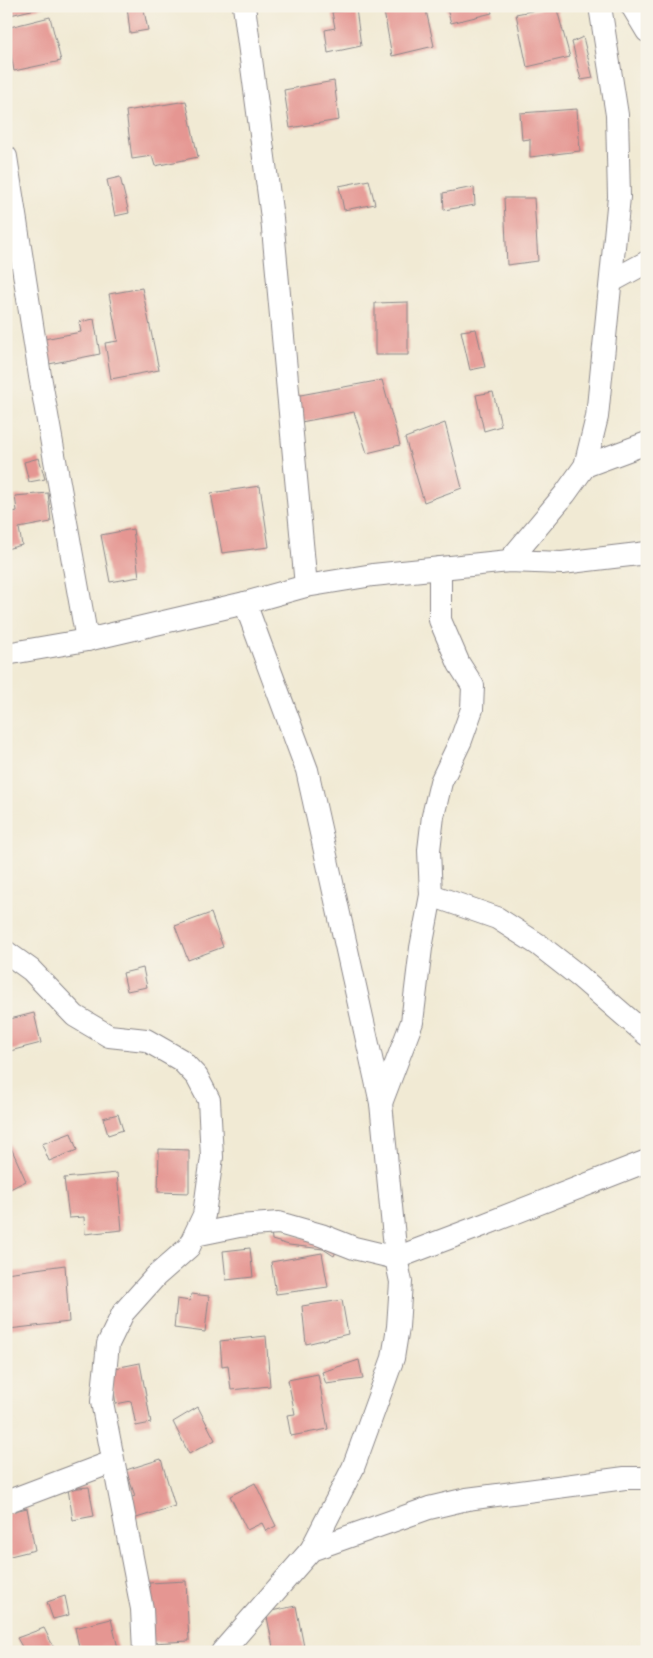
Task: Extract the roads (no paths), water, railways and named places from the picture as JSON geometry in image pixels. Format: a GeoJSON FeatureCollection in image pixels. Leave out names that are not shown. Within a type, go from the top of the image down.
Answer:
{"type":"FeatureCollection","features":[{"type":"Feature","properties":{"kind":"street"},"geometry":{"type":"LineString","coordinates":[[244,6],[272,218],[306,586]]}},
{"type":"Feature","properties":{"kind":"street"},"geometry":{"type":"LineString","coordinates":[[510,562],[585,466],[597,417],[619,196],[616,115],[600,6]]}},
{"type":"Feature","properties":{"kind":"street"},"geometry":{"type":"LineString","coordinates":[[632,6],[647,30]]}},
{"type":"Feature","properties":{"kind":"street"},"geometry":{"type":"LineString","coordinates":[[6,157],[40,376],[87,640]]}},
{"type":"Feature","properties":{"kind":"street"},"geometry":{"type":"LineString","coordinates":[[612,281],[647,262]]}},
{"type":"Feature","properties":{"kind":"street"},"geometry":{"type":"LineString","coordinates":[[585,466],[647,443]]}},
{"type":"Feature","properties":{"kind":"street"},"geometry":{"type":"LineString","coordinates":[[6,654],[87,640],[245,603],[306,586],[373,575],[510,562],[562,563],[647,553]]}},
{"type":"Feature","properties":{"kind":"street"},"geometry":{"type":"LineString","coordinates":[[381,1103],[412,1022],[421,948],[431,895],[429,850],[433,816],[441,782],[461,740],[472,709],[472,686],[459,664],[440,620],[440,568]]}},
{"type":"Feature","properties":{"kind":"street"},"geometry":{"type":"LineString","coordinates":[[222,1652],[311,1550],[353,1468],[393,1358],[398,1327],[401,1282],[396,1258],[381,1103],[307,770],[245,603]]}},
{"type":"Feature","properties":{"kind":"street"},"geometry":{"type":"LineString","coordinates":[[431,895],[497,918],[539,945],[580,977],[647,1036]]}},
{"type":"Feature","properties":{"kind":"street"},"geometry":{"type":"LineString","coordinates":[[6,952],[31,970],[75,1016],[109,1036],[146,1040],[180,1060],[196,1078],[209,1100],[212,1157],[204,1216],[189,1247],[156,1276],[124,1313],[108,1344],[102,1402],[112,1462],[142,1609],[144,1652]]}},
{"type":"Feature","properties":{"kind":"street"},"geometry":{"type":"LineString","coordinates":[[195,1235],[239,1226],[279,1223],[321,1235],[354,1248],[396,1258],[647,1161]]}},
{"type":"Feature","properties":{"kind":"street"},"geometry":{"type":"LineString","coordinates":[[6,1502],[112,1462]]}},
{"type":"Feature","properties":{"kind":"street"},"geometry":{"type":"LineString","coordinates":[[311,1550],[429,1508],[468,1498],[625,1478],[647,1478]]}}]}
